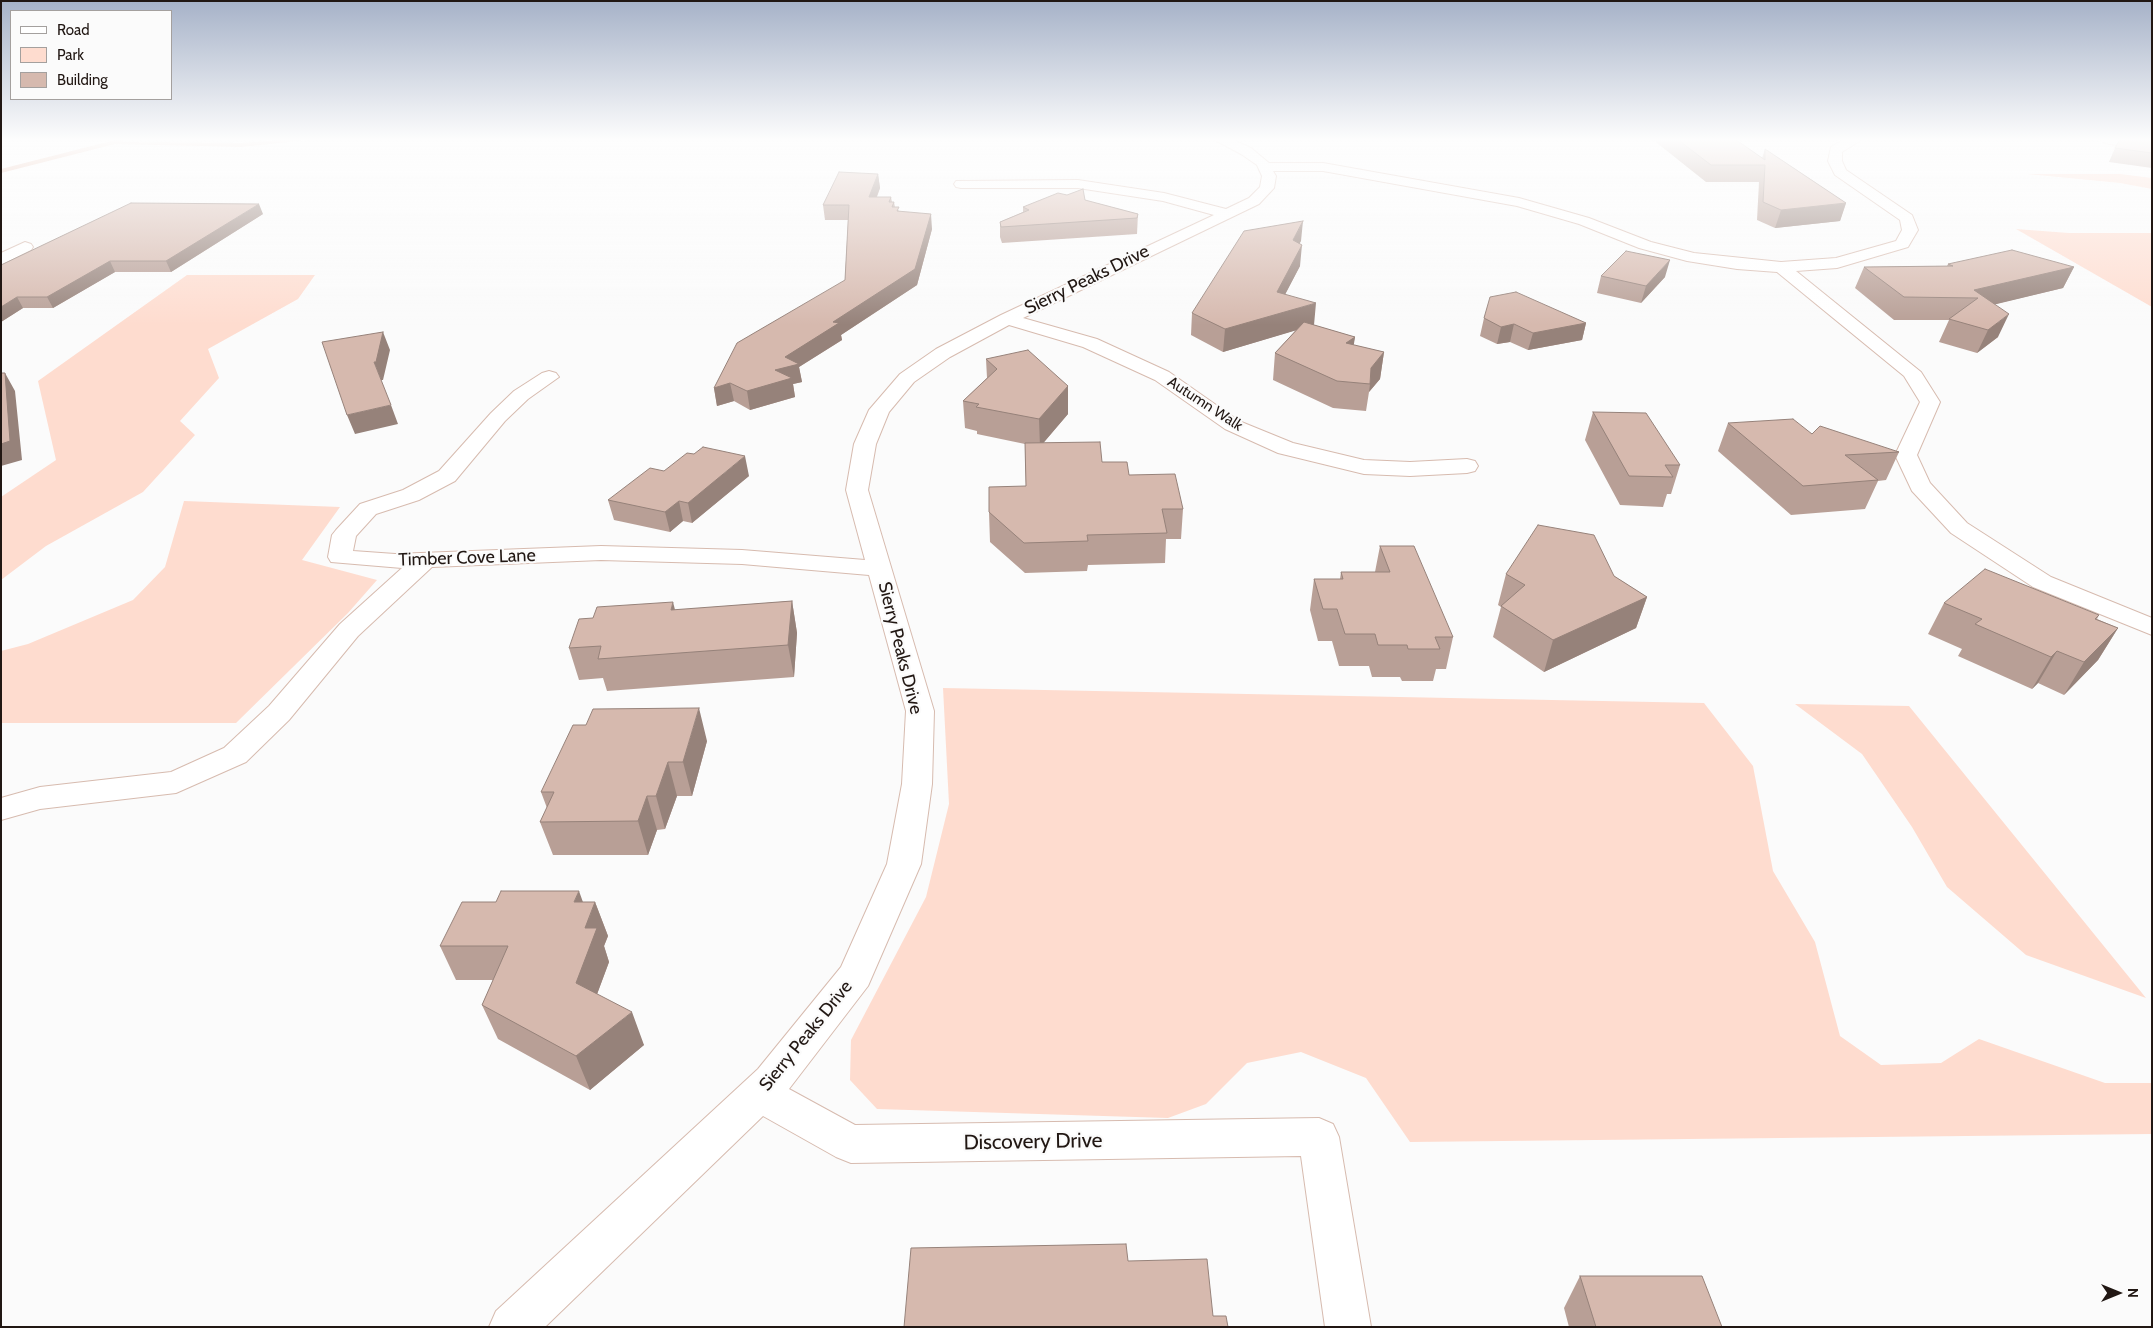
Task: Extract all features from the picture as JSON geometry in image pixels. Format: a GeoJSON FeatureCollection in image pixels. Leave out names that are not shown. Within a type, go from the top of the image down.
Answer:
{"type":"FeatureCollection","features":[{"type":"Feature","properties":{"kind":"street"},"geometry":{"type":"LineString","coordinates":[[1178,201],[1225,214]]}},
{"type":"Feature","properties":{"kind":"street","name":"Sierry Peaks Drive"},"geometry":{"type":"LineString","coordinates":[[512,1327],[760,1094],[855,976],[904,864],[917,784],[920,711],[857,490],[865,444],[879,410],[907,378],[943,353],[1007,319],[1254,201]]}},
{"type":"Feature","properties":{"kind":"street"},"geometry":{"type":"LineString","coordinates":[[1514,201],[1584,221],[1645,245],[1694,258],[1737,264],[1781,267],[1837,262],[1902,244],[1910,230],[1907,218],[1882,201]]}},
{"type":"Feature","properties":{"kind":"street"},"geometry":{"type":"LineString","coordinates":[[1,260],[25,247]]}},
{"type":"Feature","properties":{"kind":"street"},"geometry":{"type":"LineString","coordinates":[[1781,267],[1911,372],[1930,402],[1906,455],[1920,486],[1959,528],[2042,582],[2152,627]]}},
{"type":"Feature","properties":{"kind":"street","name":"Autumn Walk"},"geometry":{"type":"LineString","coordinates":[[1007,319],[1090,343],[1144,367],[1162,376],[1232,425],[1286,448],[1364,467],[1410,469],[1467,466]]}},
{"type":"Feature","properties":{"kind":"street","name":"Timber Cove Lane"},"geometry":{"type":"LineString","coordinates":[[549,378],[521,395],[502,413],[447,476],[411,495],[368,509],[344,535],[340,557],[395,561],[601,553],[742,557],[880,569]]}},
{"type":"Feature","properties":{"kind":"street"},"geometry":{"type":"LineString","coordinates":[[1,809],[40,798],[176,782],[236,755],[279,713],[349,630],[425,560]]}},
{"type":"Feature","properties":{"kind":"street","name":"Discovery Drive"},"geometry":{"type":"LineString","coordinates":[[760,1094],[851,1144],[1319,1137],[1348,1327]]}},
{"type":"Feature","properties":{"kind":"green space"},"geometry":{"type":"Polygon","coordinates":[[[2016,229],[2069,233],[2152,233],[2152,307],[2016,229]]]}},
{"type":"Feature","properties":{"kind":"green space"},"geometry":{"type":"Polygon","coordinates":[[[187,275],[315,275],[298,299],[208,349],[219,378],[180,421],[195,435],[143,492],[46,546],[1,580],[1,497],[56,460],[38,381],[187,275]]]}},
{"type":"Feature","properties":{"kind":"green space"},"geometry":{"type":"Polygon","coordinates":[[[184,501],[340,507],[302,560],[377,580],[348,613],[236,723],[1,723],[1,651],[28,644],[133,600],[165,567],[184,501]]]}},
{"type":"Feature","properties":{"kind":"green space"},"geometry":{"type":"Polygon","coordinates":[[[943,688],[1704,703],[1753,766],[1773,871],[1815,942],[1840,1036],[1881,1065],[1941,1063],[1979,1039],[2105,1083],[2152,1083],[2152,1134],[1410,1142],[1366,1078],[1301,1052],[1247,1063],[1206,1104],[1168,1118],[877,1109],[850,1080],[851,1040],[926,897],[949,804],[943,688]]]}},
{"type":"Feature","properties":{"kind":"green space"},"geometry":{"type":"Polygon","coordinates":[[[1795,704],[1909,706],[2146,998],[2026,955],[1947,887],[1912,827],[1862,754],[1795,704]]]}},
{"type":"Feature","properties":{"kind":"building"},"geometry":{"type":"Polygon","coordinates":[[[825,201],[889,201],[894,202],[892,207],[899,207],[897,211],[931,214],[915,269],[833,322],[839,323],[785,357],[799,364],[775,370],[792,378],[747,391],[730,383],[714,388],[737,343],[845,280],[849,205],[823,205],[825,201]]]}},
{"type":"Feature","properties":{"kind":"building"},"geometry":{"type":"Polygon","coordinates":[[[1038,201],[1089,201],[1138,214],[1137,218],[1001,227],[1000,222],[1029,210],[1023,207],[1038,201]]]}},
{"type":"Feature","properties":{"kind":"building"},"geometry":{"type":"Polygon","coordinates":[[[1843,201],[1846,203],[1781,210],[1763,202],[1843,201]]]}},
{"type":"Feature","properties":{"kind":"building"},"geometry":{"type":"Polygon","coordinates":[[[131,203],[259,204],[166,261],[110,261],[47,297],[17,297],[1,307],[1,265],[131,203]]]}},
{"type":"Feature","properties":{"kind":"building"},"geometry":{"type":"Polygon","coordinates":[[[1303,221],[1293,240],[1302,245],[1277,292],[1316,303],[1225,329],[1192,313],[1244,231],[1303,221]]]}},
{"type":"Feature","properties":{"kind":"building"},"geometry":{"type":"Polygon","coordinates":[[[2012,250],[2074,267],[1974,290],[2009,314],[1988,330],[1949,319],[1978,298],[1904,297],[1864,267],[1953,266],[1948,264],[2012,250]]]}},
{"type":"Feature","properties":{"kind":"building"},"geometry":{"type":"Polygon","coordinates":[[[1626,251],[1670,260],[1646,286],[1601,276],[1626,251]]]}},
{"type":"Feature","properties":{"kind":"building"},"geometry":{"type":"Polygon","coordinates":[[[1516,292],[1586,323],[1533,333],[1514,324],[1501,327],[1484,318],[1490,297],[1516,292]]]}},
{"type":"Feature","properties":{"kind":"building"},"geometry":{"type":"Polygon","coordinates":[[[1304,322],[1355,337],[1346,343],[1384,352],[1371,368],[1370,384],[1337,381],[1275,353],[1304,322]]]}},
{"type":"Feature","properties":{"kind":"building"},"geometry":{"type":"Polygon","coordinates":[[[383,332],[376,362],[374,362],[391,405],[347,415],[322,342],[383,332]]]}},
{"type":"Feature","properties":{"kind":"building"},"geometry":{"type":"Polygon","coordinates":[[[1028,350],[1068,386],[1039,419],[976,407],[979,404],[963,401],[997,369],[986,359],[1028,350]]]}},
{"type":"Feature","properties":{"kind":"building"},"geometry":{"type":"Polygon","coordinates":[[[1,373],[5,373],[10,441],[1,444],[1,373]]]}},
{"type":"Feature","properties":{"kind":"building"},"geometry":{"type":"Polygon","coordinates":[[[1593,412],[1646,413],[1680,465],[1665,465],[1673,477],[1629,476],[1593,412]]]}},
{"type":"Feature","properties":{"kind":"building"},"geometry":{"type":"Polygon","coordinates":[[[1793,419],[1812,434],[1820,426],[1899,452],[1845,455],[1878,480],[1803,486],[1728,423],[1793,419]]]}},
{"type":"Feature","properties":{"kind":"building"},"geometry":{"type":"Polygon","coordinates":[[[1100,442],[1102,462],[1127,462],[1129,475],[1175,474],[1183,509],[1162,509],[1167,533],[1087,535],[1088,541],[1024,543],[989,512],[989,487],[1026,486],[1025,443],[1100,442]]]}},
{"type":"Feature","properties":{"kind":"building"},"geometry":{"type":"Polygon","coordinates":[[[703,447],[745,456],[688,503],[679,501],[665,512],[608,500],[650,468],[664,471],[687,453],[694,454],[703,447]]]}},
{"type":"Feature","properties":{"kind":"building"},"geometry":{"type":"Polygon","coordinates":[[[1538,525],[1594,535],[1614,576],[1647,597],[1553,640],[1501,606],[1525,585],[1506,574],[1538,525]]]}},
{"type":"Feature","properties":{"kind":"building"},"geometry":{"type":"Polygon","coordinates":[[[1380,546],[1414,546],[1453,637],[1435,637],[1440,649],[1408,649],[1407,645],[1378,645],[1375,634],[1345,634],[1337,609],[1323,609],[1314,579],[1343,579],[1341,572],[1390,572],[1380,546]]]}},
{"type":"Feature","properties":{"kind":"building"},"geometry":{"type":"Polygon","coordinates":[[[1985,569],[2099,615],[2095,619],[2118,628],[2084,662],[2057,651],[2051,657],[1975,624],[1982,619],[1944,603],[1985,569]]]}},
{"type":"Feature","properties":{"kind":"building"},"geometry":{"type":"Polygon","coordinates":[[[792,601],[788,645],[598,659],[601,646],[569,648],[579,619],[593,618],[597,607],[673,602],[671,610],[792,601]]]}},
{"type":"Feature","properties":{"kind":"building"},"geometry":{"type":"Polygon","coordinates":[[[699,708],[683,762],[668,762],[656,796],[647,796],[638,821],[540,822],[554,792],[541,792],[573,725],[586,725],[593,709],[699,708]]]}},
{"type":"Feature","properties":{"kind":"building"},"geometry":{"type":"Polygon","coordinates":[[[501,891],[579,891],[574,902],[595,902],[585,928],[597,928],[576,983],[632,1012],[576,1056],[482,1005],[508,946],[440,946],[462,902],[496,902],[501,891]]]}},
{"type":"Feature","properties":{"kind":"building"},"geometry":{"type":"Polygon","coordinates":[[[1126,1244],[1128,1261],[1207,1259],[1213,1316],[1226,1316],[1228,1327],[904,1327],[911,1248],[1126,1244]]]}},
{"type":"Feature","properties":{"kind":"building"},"geometry":{"type":"Polygon","coordinates":[[[1580,1276],[1702,1276],[1722,1327],[1596,1327],[1580,1276]]]}}]}
